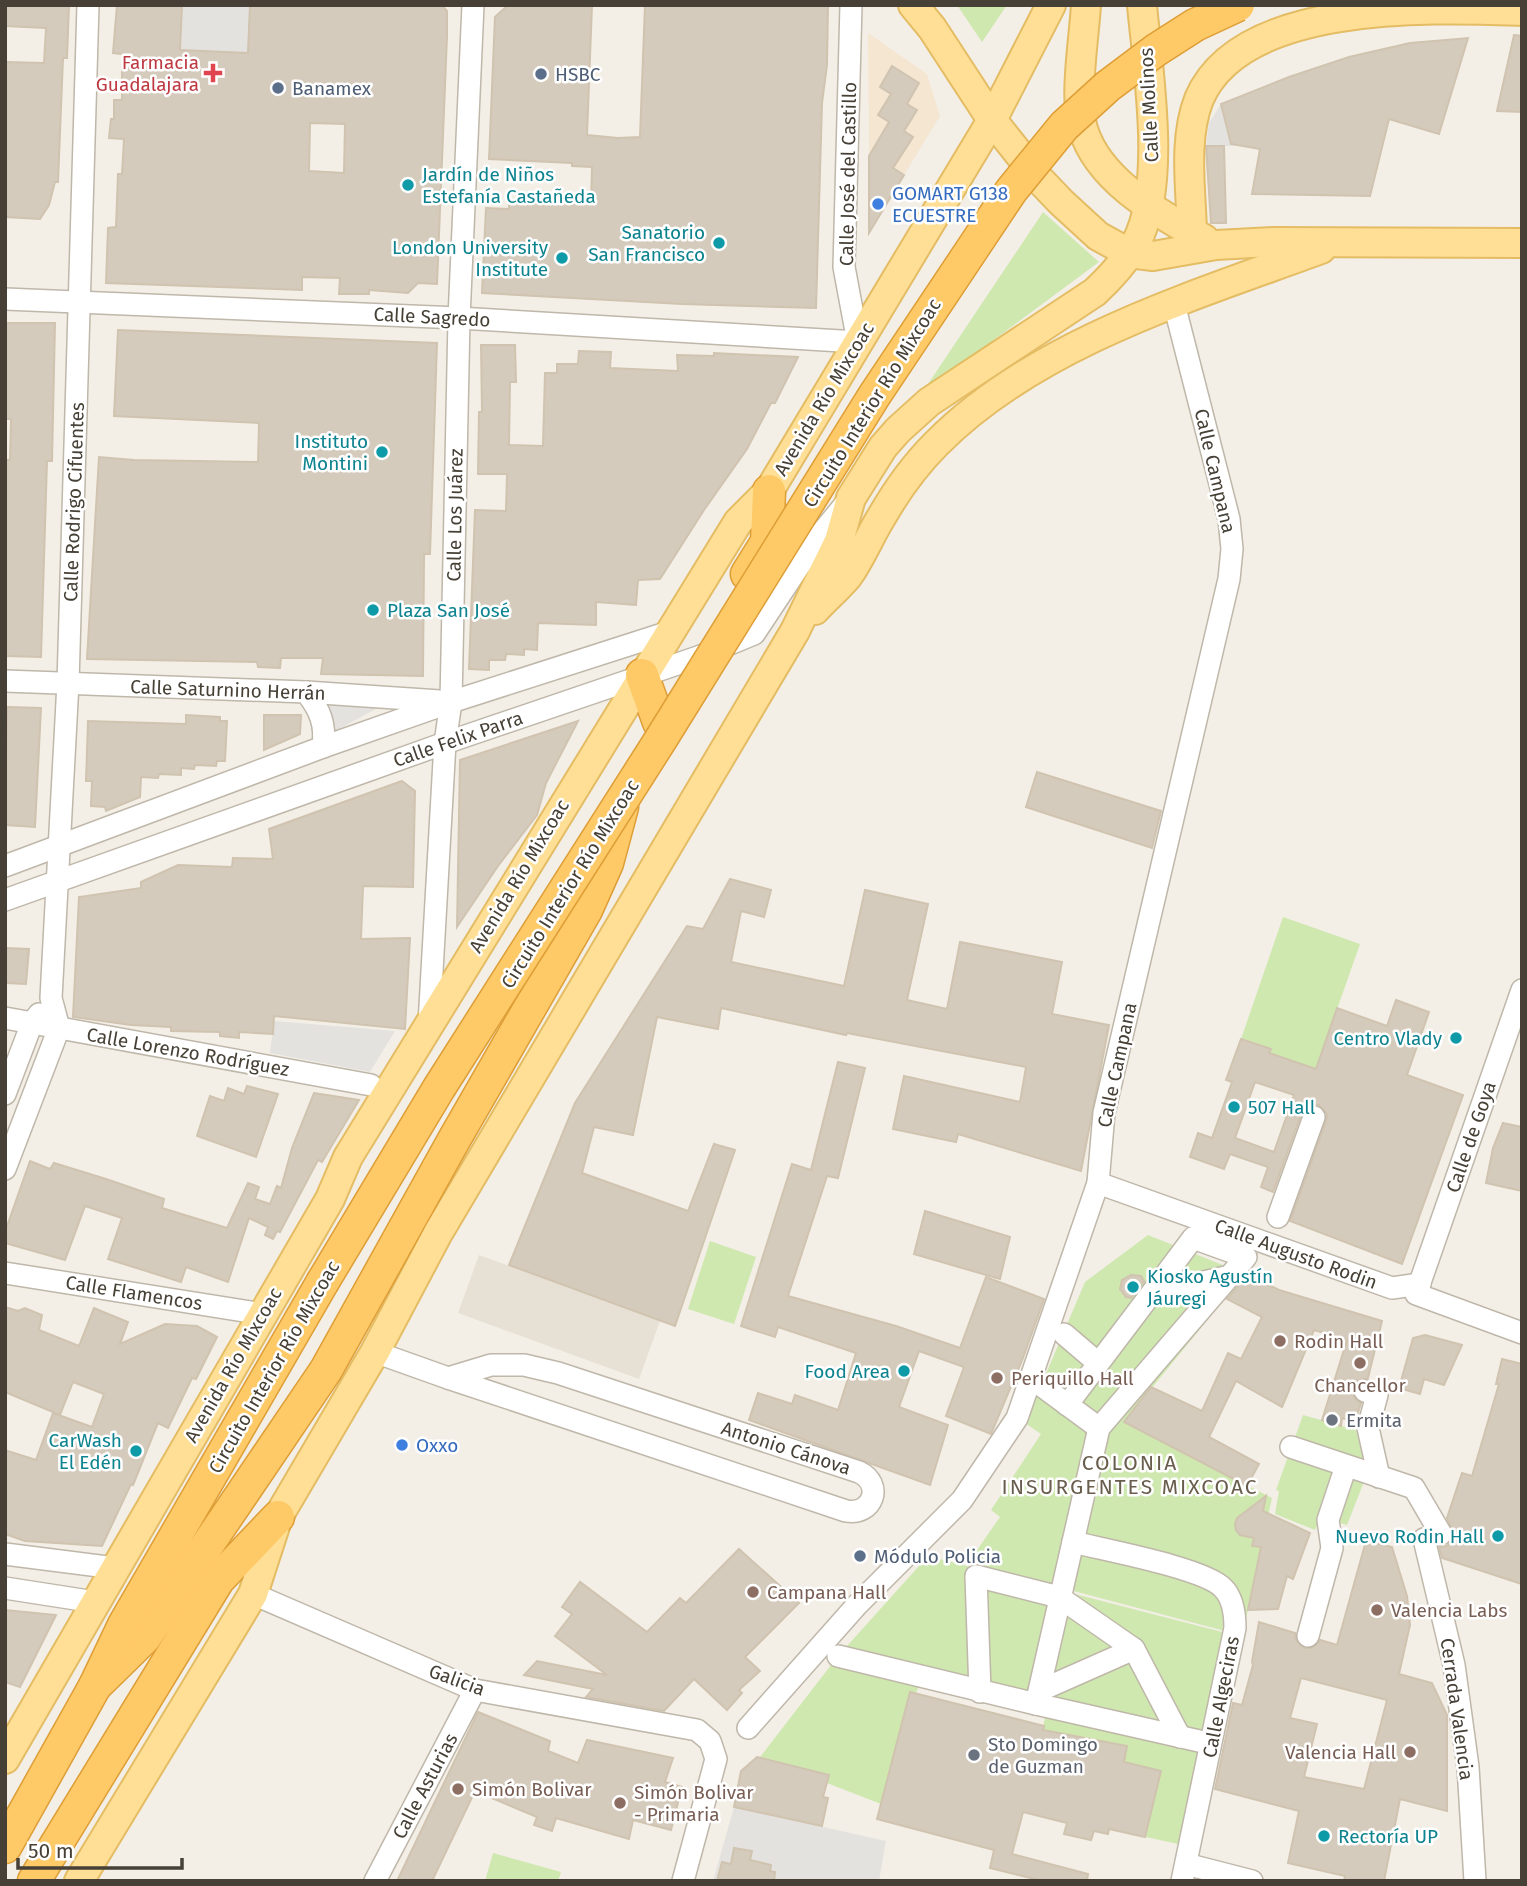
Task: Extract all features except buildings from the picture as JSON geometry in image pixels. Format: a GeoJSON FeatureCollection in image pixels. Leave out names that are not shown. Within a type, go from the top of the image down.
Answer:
{"type":"FeatureCollection","features":[{"type":"Feature","properties":{"kind":"highway","name":"Circuito Interior Río Mixcoac"},"geometry":{"type":"LineString","coordinates":[[5,1847],[95,1686],[124,1625],[322,1283],[432,1100],[662,739],[874,396],[1011,191],[1064,126],[1108,86],[1185,31],[1238,5]]}},
{"type":"Feature","properties":{"kind":"highway"},"geometry":{"type":"LineString","coordinates":[[95,1686],[145,1637],[326,1370],[591,901],[607,863],[628,783],[659,722],[767,542],[769,491]]}},
{"type":"Feature","properties":{"kind":"highway"},"geometry":{"type":"LineString","coordinates":[[642,675],[659,722]]}},
{"type":"Feature","properties":{"kind":"highway"},"geometry":{"type":"LineString","coordinates":[[34,1881],[218,1580],[278,1517]]}},
{"type":"Feature","properties":{"kind":"main road"},"geometry":{"type":"LineString","coordinates":[[913,5],[932,28],[992,120],[1061,202],[1098,236],[1129,253],[1153,256],[1204,239],[1337,243],[1522,243]]}},
{"type":"Feature","properties":{"kind":"main road","name":"Avenida Río Mixcoac"},"geometry":{"type":"LineString","coordinates":[[5,1759],[330,1199],[348,1157],[738,522],[769,491],[992,120],[1051,5]]}},
{"type":"Feature","properties":{"kind":"main road","name":"Calle Molinos"},"geometry":{"type":"LineString","coordinates":[[1086,5],[1080,106],[1083,129],[1091,147],[1109,172],[1150,205],[1204,239]]}},
{"type":"Feature","properties":{"kind":"main road","name":"Calle Molinos"},"geometry":{"type":"LineString","coordinates":[[1129,253],[1150,205],[1153,153],[1142,5]]}},
{"type":"Feature","properties":{"kind":"main road"},"geometry":{"type":"LineString","coordinates":[[1204,239],[1190,159],[1195,113],[1212,76],[1244,48],[1288,28],[1347,15],[1457,8],[1522,10]]}},
{"type":"Feature","properties":{"kind":"main road"},"geometry":{"type":"LineString","coordinates":[[795,631],[848,576],[883,513],[912,471],[936,444],[1012,382],[1091,340],[1174,304],[1337,243]]}},
{"type":"Feature","properties":{"kind":"main road"},"geometry":{"type":"LineString","coordinates":[[79,1881],[253,1594],[278,1517],[375,1352],[438,1233],[795,631],[839,541],[851,498],[883,447],[918,410],[1095,292],[1114,274],[1129,253]]}},
{"type":"Feature","properties":{"kind":"street","name":"Calle Rodrigo Cifuentes"},"geometry":{"type":"LineString","coordinates":[[58,1028],[51,999],[68,683],[88,5]]}},
{"type":"Feature","properties":{"kind":"street","name":"Calle Los Juárez"},"geometry":{"type":"LineString","coordinates":[[429,1024],[445,743],[451,702],[459,318],[473,5]]}},
{"type":"Feature","properties":{"kind":"street","name":"Calle José del Castillo"},"geometry":{"type":"LineString","coordinates":[[851,5],[844,267],[858,342]]}},
{"type":"Feature","properties":{"kind":"street","name":"Calle Sagredo"},"geometry":{"type":"LineString","coordinates":[[5,299],[459,318],[858,342]]}},
{"type":"Feature","properties":{"kind":"street","name":"Calle Campana"},"geometry":{"type":"LineString","coordinates":[[748,1728],[857,1605],[962,1500],[1017,1418],[1098,1182],[1104,1113],[1229,579],[1232,549],[1228,519],[1174,304]]}},
{"type":"Feature","properties":{"kind":"street","name":"Calle Felix Parra"},"geometry":{"type":"LineString","coordinates":[[5,900],[445,743],[698,657],[754,634],[819,536],[851,498]]}},
{"type":"Feature","properties":{"kind":"street","name":"Calle Felix Parra"},"geometry":{"type":"LineString","coordinates":[[5,866],[323,747],[451,702],[669,632]]}},
{"type":"Feature","properties":{"kind":"street","name":"Calle Saturnino Herrán"},"geometry":{"type":"LineString","coordinates":[[5,681],[306,692],[451,702]]}},
{"type":"Feature","properties":{"kind":"street"},"geometry":{"type":"LineString","coordinates":[[306,692],[323,719],[323,747]]}},
{"type":"Feature","properties":{"kind":"street","name":"Calle de Goya"},"geometry":{"type":"LineString","coordinates":[[1420,1284],[1522,990]]}},
{"type":"Feature","properties":{"kind":"street"},"geometry":{"type":"LineString","coordinates":[[5,1094],[32,1023],[51,999]]}},
{"type":"Feature","properties":{"kind":"street","name":"Calle Lorenzo Rodríguez"},"geometry":{"type":"LineString","coordinates":[[5,1018],[371,1085]]}},
{"type":"Feature","properties":{"kind":"street"},"geometry":{"type":"LineString","coordinates":[[5,1170],[58,1028]]}},
{"type":"Feature","properties":{"kind":"street"},"geometry":{"type":"LineString","coordinates":[[1278,1217],[1314,1117]]}},
{"type":"Feature","properties":{"kind":"street","name":"Calle Augusto Rodin"},"geometry":{"type":"LineString","coordinates":[[1098,1182],[1392,1288],[1420,1284]]}},
{"type":"Feature","properties":{"kind":"street"},"geometry":{"type":"LineString","coordinates":[[1037,1698],[1099,1428],[1246,1257],[1193,1238],[1067,1405]]}},
{"type":"Feature","properties":{"kind":"street","name":"Calle Flamencos"},"geometry":{"type":"LineString","coordinates":[[5,1273],[263,1314]]}},
{"type":"Feature","properties":{"kind":"street"},"geometry":{"type":"LineString","coordinates":[[1151,1294],[1230,1276]]}},
{"type":"Feature","properties":{"kind":"street"},"geometry":{"type":"LineString","coordinates":[[1420,1284],[1416,1294],[1522,1333]]}},
{"type":"Feature","properties":{"kind":"street"},"geometry":{"type":"LineString","coordinates":[[1064,1334],[1098,1363]]}},
{"type":"Feature","properties":{"kind":"street","name":"Antonio Cánova"},"geometry":{"type":"LineString","coordinates":[[375,1352],[448,1378],[846,1511],[859,1512],[865,1509],[873,1498],[873,1485],[859,1472],[558,1373],[524,1365],[491,1365],[448,1378]]}},
{"type":"Feature","properties":{"kind":"street"},"geometry":{"type":"LineString","coordinates":[[1031,1378],[1099,1428]]}},
{"type":"Feature","properties":{"kind":"street"},"geometry":{"type":"LineString","coordinates":[[1365,1391],[1377,1395],[1368,1428],[1380,1477]]}},
{"type":"Feature","properties":{"kind":"street","name":"Cerrada Valencia"},"geometry":{"type":"LineString","coordinates":[[1291,1447],[1414,1488],[1432,1536],[1454,1665],[1468,1767],[1475,1881]]}},
{"type":"Feature","properties":{"kind":"street"},"geometry":{"type":"LineString","coordinates":[[1308,1636],[1332,1548],[1328,1520],[1346,1466]]}},
{"type":"Feature","properties":{"kind":"street","name":"Calle Algeciras"},"geometry":{"type":"LineString","coordinates":[[1073,1542],[1199,1574],[1220,1585],[1234,1609],[1235,1628],[1184,1872]]}},
{"type":"Feature","properties":{"kind":"street"},"geometry":{"type":"LineString","coordinates":[[5,1554],[115,1568]]}},
{"type":"Feature","properties":{"kind":"street"},"geometry":{"type":"LineString","coordinates":[[980,1692],[976,1576],[1059,1597],[1134,1649],[1180,1737]]}},
{"type":"Feature","properties":{"kind":"street"},"geometry":{"type":"LineString","coordinates":[[5,1588],[95,1602]]}},
{"type":"Feature","properties":{"kind":"street","name":"Galicia"},"geometry":{"type":"LineString","coordinates":[[253,1594],[475,1690],[697,1730],[710,1741],[716,1759],[683,1881]]}},
{"type":"Feature","properties":{"kind":"street"},"geometry":{"type":"LineString","coordinates":[[1037,1698],[1134,1649]]}},
{"type":"Feature","properties":{"kind":"street"},"geometry":{"type":"LineString","coordinates":[[838,1656],[980,1692],[1037,1698],[1208,1743]]}},
{"type":"Feature","properties":{"kind":"street","name":"Calle Asturias"},"geometry":{"type":"LineString","coordinates":[[375,1881],[475,1690]]}},
{"type":"Feature","properties":{"kind":"street"},"geometry":{"type":"LineString","coordinates":[[1184,1872],[1252,1881]]}},
{"type":"Feature","properties":{"kind":"shaded area"},"geometry":{"type":"Polygon","coordinates":[[[182,5],[250,5],[248,53],[181,50],[182,5]]]}},
{"type":"Feature","properties":{"kind":"shaded area"},"geometry":{"type":"Polygon","coordinates":[[[868,33],[927,74],[940,116],[904,175],[869,154],[868,33]]]}},
{"type":"Feature","properties":{"kind":"shaded area"},"geometry":{"type":"Polygon","coordinates":[[[1221,104],[1235,128],[1240,146],[1206,146],[1209,123],[1221,104]]]}},
{"type":"Feature","properties":{"kind":"shaded area"},"geometry":{"type":"Polygon","coordinates":[[[325,701],[385,704],[335,731],[325,701]]]}},
{"type":"Feature","properties":{"kind":"shaded area"},"geometry":{"type":"Polygon","coordinates":[[[274,1021],[395,1031],[370,1072],[270,1053],[274,1021]]]}},
{"type":"Feature","properties":{"kind":"shaded area"},"geometry":{"type":"Polygon","coordinates":[[[479,1255],[660,1321],[639,1379],[458,1313],[479,1255]]]}},
{"type":"Feature","properties":{"kind":"shaded area"},"geometry":{"type":"Polygon","coordinates":[[[734,1807],[886,1841],[879,1881],[713,1881],[734,1807]]]}},
{"type":"Feature","properties":{"kind":"green space"},"geometry":{"type":"Polygon","coordinates":[[[957,5],[1007,5],[982,42],[957,5]]]}},
{"type":"Feature","properties":{"kind":"green space"},"geometry":{"type":"Polygon","coordinates":[[[1043,212],[1099,262],[922,393],[1043,212]]]}},
{"type":"Feature","properties":{"kind":"green space"},"geometry":{"type":"Polygon","coordinates":[[[1283,917],[1360,944],[1316,1069],[1269,1053],[1270,1049],[1241,1039],[1283,917]]]}},
{"type":"Feature","properties":{"kind":"green space"},"geometry":{"type":"Polygon","coordinates":[[[1148,1235],[1245,1274],[1124,1422],[1272,1498],[1242,1638],[1240,1635],[968,1563],[1000,1517],[991,1510],[1041,1434],[1025,1423],[1085,1282],[1148,1235]]]}},
{"type":"Feature","properties":{"kind":"green space"},"geometry":{"type":"Polygon","coordinates":[[[710,1241],[756,1257],[734,1324],[688,1309],[710,1241]]]}},
{"type":"Feature","properties":{"kind":"green space"},"geometry":{"type":"Polygon","coordinates":[[[1303,1415],[1356,1430],[1367,1474],[1347,1525],[1329,1520],[1347,1467],[1292,1446],[1303,1415]]]}},
{"type":"Feature","properties":{"kind":"green space"},"geometry":{"type":"Polygon","coordinates":[[[1291,1448],[1346,1466],[1315,1530],[1275,1514],[1279,1491],[1276,1490],[1291,1448]]]}},
{"type":"Feature","properties":{"kind":"green space"},"geometry":{"type":"Polygon","coordinates":[[[928,1556],[1230,1634],[1187,1846],[1114,1830],[1029,1786],[1048,1705],[924,1674],[916,1693],[910,1692],[881,1804],[827,1783],[829,1775],[760,1757],[838,1656],[928,1556]]]}},
{"type":"Feature","properties":{"kind":"green space"},"geometry":{"type":"Polygon","coordinates":[[[493,1853],[561,1872],[558,1881],[485,1881],[493,1853]]]}},
{"type":"Feature","properties":{"kind":"place","name":"Farmacia Guadalajara"},"geometry":{"type":"Point","coordinates":[213,73]}},
{"type":"Feature","properties":{"kind":"place","name":"HSBC"},"geometry":{"type":"Point","coordinates":[541,74]}},
{"type":"Feature","properties":{"kind":"place","name":"Banamex"},"geometry":{"type":"Point","coordinates":[278,88]}},
{"type":"Feature","properties":{"kind":"place","name":"Jardín de Niños Estefanía Castañeda"},"geometry":{"type":"Point","coordinates":[408,185]}},
{"type":"Feature","properties":{"kind":"place","name":"GOMART G138 ECUESTRE"},"geometry":{"type":"Point","coordinates":[878,204]}},
{"type":"Feature","properties":{"kind":"place","name":"Sanatorio San Francisco"},"geometry":{"type":"Point","coordinates":[719,243]}},
{"type":"Feature","properties":{"kind":"place","name":"London University Institute"},"geometry":{"type":"Point","coordinates":[562,258]}},
{"type":"Feature","properties":{"kind":"place","name":"Instituto Montini"},"geometry":{"type":"Point","coordinates":[382,452]}},
{"type":"Feature","properties":{"kind":"place","name":"Plaza San José"},"geometry":{"type":"Point","coordinates":[373,610]}},
{"type":"Feature","properties":{"kind":"place","name":"Centro Vlady"},"geometry":{"type":"Point","coordinates":[1456,1038]}},
{"type":"Feature","properties":{"kind":"place","name":"507 Hall"},"geometry":{"type":"Point","coordinates":[1234,1107]}},
{"type":"Feature","properties":{"kind":"place","name":"Kiosko Agustín Jáuregi"},"geometry":{"type":"Point","coordinates":[1133,1287]}},
{"type":"Feature","properties":{"kind":"place","name":"Rodin Hall"},"geometry":{"type":"Point","coordinates":[1280,1341]}},
{"type":"Feature","properties":{"kind":"place","name":"Chancellor"},"geometry":{"type":"Point","coordinates":[1360,1363]}},
{"type":"Feature","properties":{"kind":"place","name":"Food Area"},"geometry":{"type":"Point","coordinates":[904,1371]}},
{"type":"Feature","properties":{"kind":"place","name":"Periquillo Hall"},"geometry":{"type":"Point","coordinates":[997,1378]}},
{"type":"Feature","properties":{"kind":"place","name":"Ermita"},"geometry":{"type":"Point","coordinates":[1332,1420]}},
{"type":"Feature","properties":{"kind":"place","name":"Oxxo"},"geometry":{"type":"Point","coordinates":[402,1445]}},
{"type":"Feature","properties":{"kind":"place","name":"CarWash El Edén"},"geometry":{"type":"Point","coordinates":[136,1451]}},
{"type":"Feature","properties":{"kind":"place","name":"Nuevo Rodin Hall"},"geometry":{"type":"Point","coordinates":[1498,1536]}},
{"type":"Feature","properties":{"kind":"place","name":"Módulo Policia"},"geometry":{"type":"Point","coordinates":[860,1556]}},
{"type":"Feature","properties":{"kind":"place","name":"Campana Hall"},"geometry":{"type":"Point","coordinates":[753,1592]}},
{"type":"Feature","properties":{"kind":"place","name":"Valencia Labs"},"geometry":{"type":"Point","coordinates":[1377,1610]}},
{"type":"Feature","properties":{"kind":"place","name":"Valencia Hall"},"geometry":{"type":"Point","coordinates":[1410,1752]}},
{"type":"Feature","properties":{"kind":"place","name":"Sto Domingo de Guzman"},"geometry":{"type":"Point","coordinates":[974,1755]}},
{"type":"Feature","properties":{"kind":"place","name":"Simón Bolivar"},"geometry":{"type":"Point","coordinates":[458,1789]}},
{"type":"Feature","properties":{"kind":"place","name":"Simón Bolivar - Primaria"},"geometry":{"type":"Point","coordinates":[620,1803]}},
{"type":"Feature","properties":{"kind":"place","name":"Rectoría UP"},"geometry":{"type":"Point","coordinates":[1324,1836]}},
{"type":"Feature","properties":{"kind":"district","name":"COLONIA INSURGENTES MIXCOAC"},"geometry":{"type":"Point","coordinates":[1130,1475]}}]}
